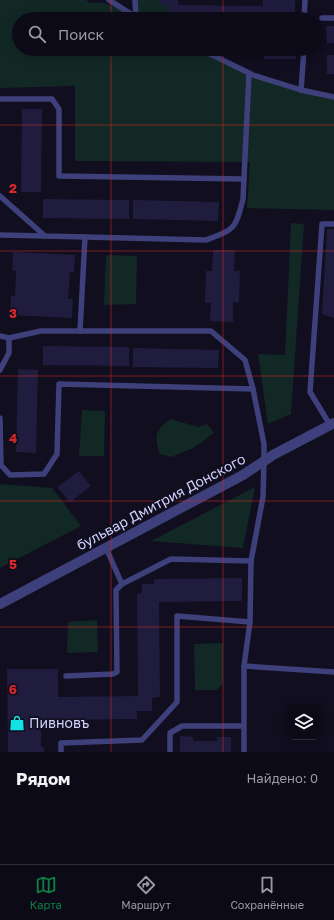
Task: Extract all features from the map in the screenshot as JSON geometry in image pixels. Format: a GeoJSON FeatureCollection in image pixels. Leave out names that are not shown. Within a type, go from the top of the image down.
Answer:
{"type":"FeatureCollection","features":[{"type":"Feature","properties":{"kind":"street","name":"бульвар Дмитрия Донского"},"geometry":{"type":"LineString","coordinates":[[0,604],[243,475],[264,461],[332,424]]}},
{"type":"Feature","properties":{"kind":"lane"},"geometry":{"type":"LineString","coordinates":[[109,0],[128,12]]}},
{"type":"Feature","properties":{"kind":"lane"},"geometry":{"type":"LineString","coordinates":[[135,0],[136,12]]}},
{"type":"Feature","properties":{"kind":"lane"},"geometry":{"type":"LineString","coordinates":[[304,12],[305,0]]}},
{"type":"Feature","properties":{"kind":"lane"},"geometry":{"type":"LineString","coordinates":[[322,18],[334,18]]}},
{"type":"Feature","properties":{"kind":"lane"},"geometry":{"type":"LineString","coordinates":[[214,56],[249,74],[301,90],[334,97]]}},
{"type":"Feature","properties":{"kind":"lane"},"geometry":{"type":"LineString","coordinates":[[301,90],[303,56]]}},
{"type":"Feature","properties":{"kind":"lane"},"geometry":{"type":"LineString","coordinates":[[0,236],[206,240],[230,231],[238,218],[243,199],[249,74]]}},
{"type":"Feature","properties":{"kind":"lane"},"geometry":{"type":"LineString","coordinates":[[0,99],[52,99],[59,109],[59,176],[244,179]]}},
{"type":"Feature","properties":{"kind":"lane"},"geometry":{"type":"LineString","coordinates":[[0,196],[46,236]]}},
{"type":"Feature","properties":{"kind":"lane"},"geometry":{"type":"LineString","coordinates":[[332,424],[310,392],[322,224],[334,224]]}},
{"type":"Feature","properties":{"kind":"lane"},"geometry":{"type":"LineString","coordinates":[[80,331],[85,237]]}},
{"type":"Feature","properties":{"kind":"lane"},"geometry":{"type":"LineString","coordinates":[[0,336],[9,338],[41,331],[212,331],[245,360],[253,389],[264,444],[264,461],[263,497],[251,561],[250,622],[244,666],[244,752]]}},
{"type":"Feature","properties":{"kind":"lane"},"geometry":{"type":"LineString","coordinates":[[0,370],[9,353],[9,338]]}},
{"type":"Feature","properties":{"kind":"lane"},"geometry":{"type":"LineString","coordinates":[[0,418],[1,465],[10,475],[44,474],[57,454],[59,384],[253,389]]}},
{"type":"Feature","properties":{"kind":"lane"},"geometry":{"type":"LineString","coordinates":[[106,548],[122,584]]}},
{"type":"Feature","properties":{"kind":"lane"},"geometry":{"type":"LineString","coordinates":[[66,676],[113,674],[117,672],[116,590],[122,584],[171,559],[251,561]]}},
{"type":"Feature","properties":{"kind":"lane"},"geometry":{"type":"LineString","coordinates":[[61,752],[61,743],[142,740],[177,702],[177,616],[250,622]]}},
{"type":"Feature","properties":{"kind":"lane"},"geometry":{"type":"LineString","coordinates":[[244,666],[334,672]]}},
{"type":"Feature","properties":{"kind":"lane"},"geometry":{"type":"LineString","coordinates":[[170,752],[170,733],[182,726],[243,726]]}},
{"type":"Feature","properties":{"kind":"green space"},"geometry":{"type":"Polygon","coordinates":[[[0,0],[86,0],[90,3],[97,2],[109,5],[125,12],[12,12],[12,56],[209,56],[234,68],[334,99],[334,210],[247,208],[250,162],[75,161],[75,86],[0,88],[0,0]]]}},
{"type":"Feature","properties":{"kind":"green space"},"geometry":{"type":"Polygon","coordinates":[[[138,0],[159,0],[160,5],[168,5],[176,12],[138,12],[138,0]]]}},
{"type":"Feature","properties":{"kind":"green space"},"geometry":{"type":"Polygon","coordinates":[[[291,223],[304,224],[291,414],[268,424],[258,354],[285,355],[291,223]]]}},
{"type":"Feature","properties":{"kind":"green space"},"geometry":{"type":"Polygon","coordinates":[[[106,255],[137,256],[136,304],[104,305],[106,255]]]}},
{"type":"Feature","properties":{"kind":"green space"},"geometry":{"type":"Polygon","coordinates":[[[82,410],[105,411],[104,456],[79,456],[82,410]]]}},
{"type":"Feature","properties":{"kind":"green space"},"geometry":{"type":"Polygon","coordinates":[[[171,419],[198,427],[207,424],[214,433],[193,448],[171,457],[160,454],[157,434],[162,426],[171,419]]]}},
{"type":"Feature","properties":{"kind":"green space"},"geometry":{"type":"Polygon","coordinates":[[[0,484],[52,488],[81,526],[0,568],[0,484]]]}},
{"type":"Feature","properties":{"kind":"green space"},"geometry":{"type":"Polygon","coordinates":[[[255,487],[243,548],[151,541],[255,487]]]}},
{"type":"Feature","properties":{"kind":"green space"},"geometry":{"type":"Polygon","coordinates":[[[97,620],[98,652],[67,653],[68,622],[97,620]]]}},
{"type":"Feature","properties":{"kind":"green space"},"geometry":{"type":"Polygon","coordinates":[[[223,643],[223,683],[217,690],[195,690],[194,644],[223,643]]]}},
{"type":"Feature","properties":{"kind":"building"},"geometry":{"type":"Polygon","coordinates":[[[159,0],[178,0],[178,5],[263,6],[263,0],[295,0],[295,12],[168,12],[168,5],[159,5],[159,0]]]}},
{"type":"Feature","properties":{"kind":"building"},"geometry":{"type":"Polygon","coordinates":[[[326,26],[334,26],[334,43],[327,43],[326,26]]]}},
{"type":"Feature","properties":{"kind":"building"},"geometry":{"type":"Polygon","coordinates":[[[327,55],[334,55],[334,74],[327,74],[327,55]]]}},
{"type":"Feature","properties":{"kind":"building"},"geometry":{"type":"Polygon","coordinates":[[[264,56],[296,56],[296,59],[264,59],[264,56]]]}},
{"type":"Feature","properties":{"kind":"building"},"geometry":{"type":"Polygon","coordinates":[[[22,109],[42,109],[41,192],[21,192],[22,109]]]}},
{"type":"Feature","properties":{"kind":"building"},"geometry":{"type":"Polygon","coordinates":[[[43,199],[129,200],[129,219],[43,218],[43,199]]]}},
{"type":"Feature","properties":{"kind":"building"},"geometry":{"type":"Polygon","coordinates":[[[133,200],[219,202],[218,221],[133,219],[133,200]]]}},
{"type":"Feature","properties":{"kind":"building"},"geometry":{"type":"Polygon","coordinates":[[[327,229],[334,229],[334,318],[322,314],[327,229]]]}},
{"type":"Feature","properties":{"kind":"building"},"geometry":{"type":"Polygon","coordinates":[[[213,250],[235,250],[234,271],[240,271],[239,303],[233,302],[233,322],[210,321],[211,303],[205,303],[206,271],[212,271],[213,250]]]}},
{"type":"Feature","properties":{"kind":"building"},"geometry":{"type":"Polygon","coordinates":[[[13,252],[75,255],[74,272],[70,272],[68,299],[73,299],[72,318],[10,315],[11,296],[15,296],[16,271],[12,270],[13,252]]]}},
{"type":"Feature","properties":{"kind":"building"},"geometry":{"type":"Polygon","coordinates":[[[43,346],[129,347],[129,366],[43,365],[43,346]]]}},
{"type":"Feature","properties":{"kind":"building"},"geometry":{"type":"Polygon","coordinates":[[[133,348],[219,350],[218,368],[133,367],[133,348]]]}},
{"type":"Feature","properties":{"kind":"building"},"geometry":{"type":"Polygon","coordinates":[[[18,369],[38,370],[36,453],[16,452],[18,369]]]}},
{"type":"Feature","properties":{"kind":"building"},"geometry":{"type":"Polygon","coordinates":[[[79,471],[91,486],[70,502],[57,487],[79,471]]]}},
{"type":"Feature","properties":{"kind":"building"},"geometry":{"type":"Polygon","coordinates":[[[242,578],[242,601],[159,602],[160,697],[152,698],[152,711],[137,711],[137,719],[41,720],[41,747],[44,747],[44,752],[8,752],[7,669],[58,669],[58,697],[138,696],[137,594],[142,593],[142,584],[154,584],[154,579],[242,578]]]}},
{"type":"Feature","properties":{"kind":"building"},"geometry":{"type":"Polygon","coordinates":[[[180,736],[193,737],[193,741],[217,741],[217,737],[231,737],[231,752],[180,752],[180,736]]]}},
{"type":"Feature","properties":{"kind":"place","name":"Пивновъ"},"geometry":{"type":"Point","coordinates":[17,723]}}]}
